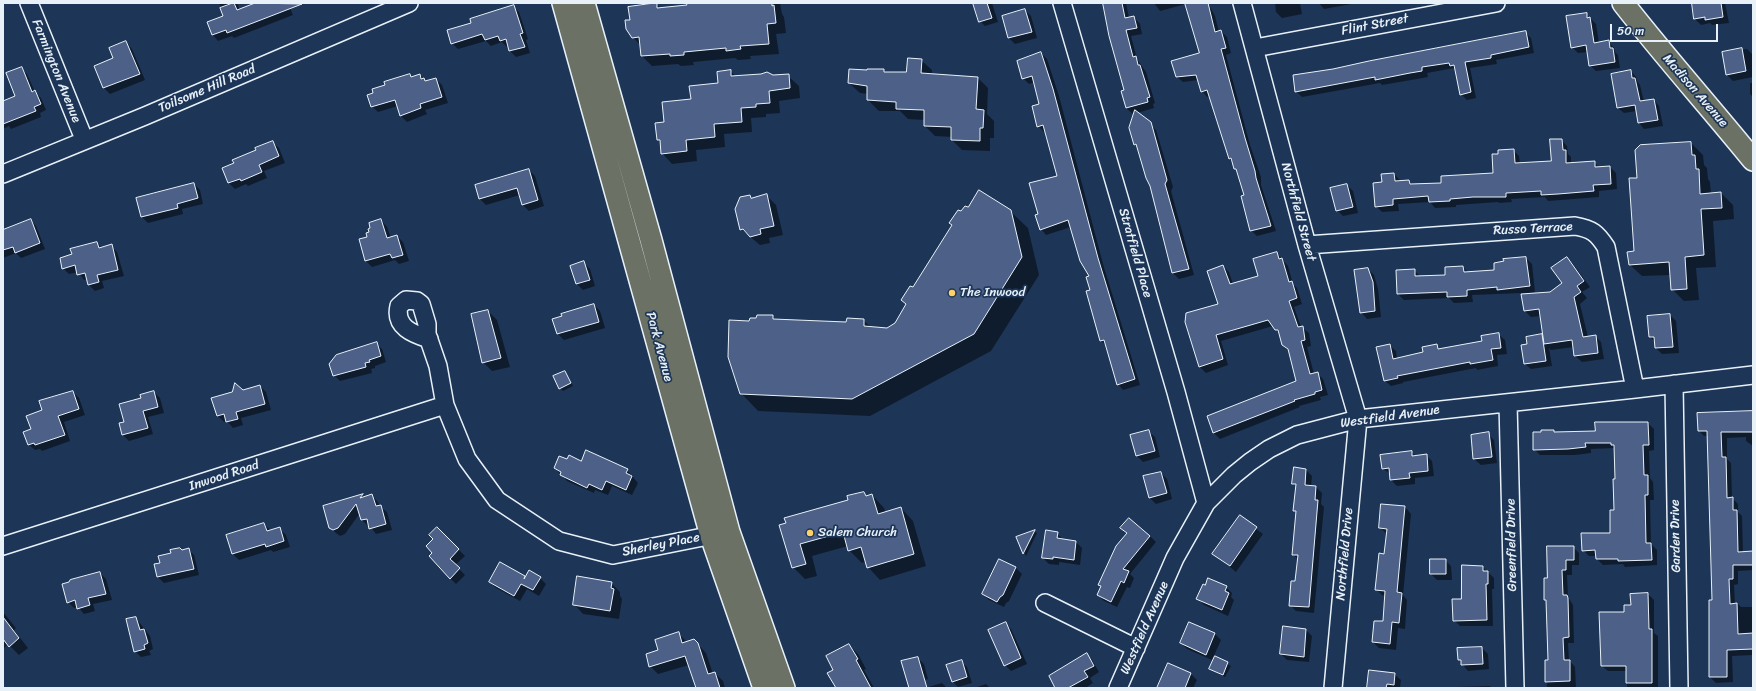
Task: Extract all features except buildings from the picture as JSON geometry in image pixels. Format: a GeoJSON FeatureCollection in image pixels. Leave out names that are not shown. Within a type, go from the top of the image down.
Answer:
{"type":"FeatureCollection","features":[{"type":"Feature","properties":{"kind":"main road","name":"Park Avenue"},"geometry":{"type":"LineString","coordinates":[[563,3],[764,688]]}},
{"type":"Feature","properties":{"kind":"main road","name":"Park Avenue"},"geometry":{"type":"LineString","coordinates":[[584,3],[651,240],[720,534],[784,688]]}},
{"type":"Feature","properties":{"kind":"main road","name":"Madison Avenue"},"geometry":{"type":"LineString","coordinates":[[1623,3],[1666,58],[1753,160]]}},
{"type":"Feature","properties":{"kind":"street","name":"Farmington Avenue"},"geometry":{"type":"LineString","coordinates":[[28,3],[84,140]]}},
{"type":"Feature","properties":{"kind":"street","name":"Toilsome Hill Road"},"geometry":{"type":"LineString","coordinates":[[3,174],[145,116],[385,7],[409,3]]}},
{"type":"Feature","properties":{"kind":"street","name":"Stratfield Place"},"geometry":{"type":"LineString","coordinates":[[1062,3],[1176,392],[1206,503]]}},
{"type":"Feature","properties":{"kind":"street","name":"Northfield Street"},"geometry":{"type":"LineString","coordinates":[[1242,3],[1307,245],[1358,420]]}},
{"type":"Feature","properties":{"kind":"street","name":"Flint Street"},"geometry":{"type":"LineString","coordinates":[[1255,48],[1496,3]]}},
{"type":"Feature","properties":{"kind":"street","name":"Russo Terrace"},"geometry":{"type":"LineString","coordinates":[[1307,245],[1575,226],[1585,228],[1599,236],[1606,247],[1635,389]]}},
{"type":"Feature","properties":{"kind":"street","name":"Sherley Place"},"geometry":{"type":"LineString","coordinates":[[429,339],[438,366],[445,406],[467,459],[498,500],[559,541],[613,555],[720,534]]}},
{"type":"Feature","properties":{"kind":"street","name":"Westfield Avenue"},"geometry":{"type":"LineString","coordinates":[[1118,688],[1175,558],[1206,503],[1234,475],[1269,450],[1297,435],[1358,420],[1753,375]]}},
{"type":"Feature","properties":{"kind":"street","name":"Garden Drive"},"geometry":{"type":"LineString","coordinates":[[1674,384],[1679,688]]}},
{"type":"Feature","properties":{"kind":"street","name":"Greenfield Drive"},"geometry":{"type":"LineString","coordinates":[[1508,403],[1515,688]]}},
{"type":"Feature","properties":{"kind":"street","name":"Inwood Road"},"geometry":{"type":"LineString","coordinates":[[3,546],[445,406]]}},
{"type":"Feature","properties":{"kind":"street","name":"Northfield Drive"},"geometry":{"type":"LineString","coordinates":[[1333,688],[1358,420]]}},
{"type":"Feature","properties":{"kind":"street"},"geometry":{"type":"LineString","coordinates":[[1045,603],[1136,648]]}},
{"type":"Feature","properties":{"kind":"place","name":"The Inwood"},"geometry":{"type":"Point","coordinates":[952,293]}},
{"type":"Feature","properties":{"kind":"place","name":"Salem Church"},"geometry":{"type":"Point","coordinates":[810,533]}}]}
